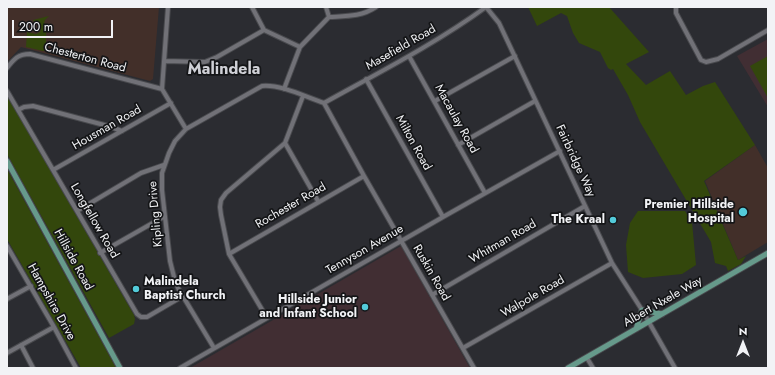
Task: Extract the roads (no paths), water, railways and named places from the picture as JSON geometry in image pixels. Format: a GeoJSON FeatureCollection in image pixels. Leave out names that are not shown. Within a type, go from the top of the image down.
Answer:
{"type":"FeatureCollection","features":[{"type":"Feature","properties":{"kind":"main road","name":"Hillside Road"},"geometry":{"type":"LineString","coordinates":[[7,161],[120,368]]}},
{"type":"Feature","properties":{"kind":"main road","name":"Albert Nxele Way"},"geometry":{"type":"LineString","coordinates":[[568,368],[768,252]]}},
{"type":"Feature","properties":{"kind":"main road"},"geometry":{"type":"LineString","coordinates":[[636,329],[642,310],[662,314]]}},
{"type":"Feature","properties":{"kind":"street"},"geometry":{"type":"LineString","coordinates":[[168,7],[162,89],[186,129]]}},
{"type":"Feature","properties":{"kind":"street"},"geometry":{"type":"LineString","coordinates":[[252,7],[264,30],[300,47]]}},
{"type":"Feature","properties":{"kind":"street"},"geometry":{"type":"LineString","coordinates":[[326,7],[328,17]]}},
{"type":"Feature","properties":{"kind":"street"},"geometry":{"type":"LineString","coordinates":[[284,89],[300,47],[328,17],[356,16],[376,7]]}},
{"type":"Feature","properties":{"kind":"street","name":"Masefield Road"},"geometry":{"type":"LineString","coordinates":[[324,103],[409,56],[465,22],[486,7]]}},
{"type":"Feature","properties":{"kind":"street","name":"Fairbridge Way"},"geometry":{"type":"LineString","coordinates":[[486,7],[499,23],[612,263],[642,310],[675,368]]}},
{"type":"Feature","properties":{"kind":"street"},"geometry":{"type":"LineString","coordinates":[[676,7],[676,13],[701,60],[706,62],[711,62],[768,30]]}},
{"type":"Feature","properties":{"kind":"street"},"geometry":{"type":"LineString","coordinates":[[164,61],[205,62],[217,57],[264,30]]}},
{"type":"Feature","properties":{"kind":"street","name":"Chesterton Road"},"geometry":{"type":"LineString","coordinates":[[7,68],[14,58],[24,54],[30,54],[162,89]]}},
{"type":"Feature","properties":{"kind":"street","name":"Macaulay Road"},"geometry":{"type":"LineString","coordinates":[[409,56],[485,192]]}},
{"type":"Feature","properties":{"kind":"street"},"geometry":{"type":"LineString","coordinates":[[435,101],[515,56]]}},
{"type":"Feature","properties":{"kind":"street","name":"Milton Road"},"geometry":{"type":"LineString","coordinates":[[366,79],[443,217]]}},
{"type":"Feature","properties":{"kind":"street","name":"Kipling Drive"},"geometry":{"type":"LineString","coordinates":[[214,348],[178,288],[173,272],[165,216],[162,179],[164,165],[169,153],[175,141],[186,129],[262,86],[284,89],[324,103]]}},
{"type":"Feature","properties":{"kind":"street","name":"Longfellow Road"},"geometry":{"type":"LineString","coordinates":[[7,91],[100,253],[137,314],[141,317],[147,317],[183,296]]}},
{"type":"Feature","properties":{"kind":"street"},"geometry":{"type":"LineString","coordinates":[[268,318],[230,254],[221,215],[222,200],[226,193],[285,143],[303,96]]}},
{"type":"Feature","properties":{"kind":"street"},"geometry":{"type":"LineString","coordinates":[[458,145],[535,101]]}},
{"type":"Feature","properties":{"kind":"street","name":"Housman Road"},"geometry":{"type":"LineString","coordinates":[[53,170],[171,103]]}},
{"type":"Feature","properties":{"kind":"street","name":"Ruskin Road"},"geometry":{"type":"LineString","coordinates":[[324,103],[474,368]]}},
{"type":"Feature","properties":{"kind":"street"},"geometry":{"type":"LineString","coordinates":[[18,110],[24,107],[33,106],[122,131]]}},
{"type":"Feature","properties":{"kind":"street"},"geometry":{"type":"LineString","coordinates":[[285,143],[318,201]]}},
{"type":"Feature","properties":{"kind":"street","name":"Tennyson Avenue"},"geometry":{"type":"LineString","coordinates":[[180,368],[485,192],[560,151]]}},
{"type":"Feature","properties":{"kind":"street"},"geometry":{"type":"LineString","coordinates":[[77,211],[141,173],[164,165]]}},
{"type":"Feature","properties":{"kind":"street","name":"Rochester Road"},"geometry":{"type":"LineString","coordinates":[[230,254],[318,201],[364,176]]}},
{"type":"Feature","properties":{"kind":"street","name":"Whitman Road"},"geometry":{"type":"LineString","coordinates":[[432,295],[585,206]]}},
{"type":"Feature","properties":{"kind":"street"},"geometry":{"type":"LineString","coordinates":[[100,253],[165,216]]}},
{"type":"Feature","properties":{"kind":"street","name":"Hampshire Drive"},"geometry":{"type":"LineString","coordinates":[[7,246],[31,286],[74,367]]}},
{"type":"Feature","properties":{"kind":"street","name":"Walpole Road"},"geometry":{"type":"LineString","coordinates":[[463,348],[612,263]]}},
{"type":"Feature","properties":{"kind":"street"},"geometry":{"type":"LineString","coordinates":[[7,299],[31,286]]}},
{"type":"Feature","properties":{"kind":"street"},"geometry":{"type":"LineString","coordinates":[[7,353],[54,328]]}},
{"type":"Feature","properties":{"kind":"street"},"geometry":{"type":"LineString","coordinates":[[21,345],[33,368]]}},
{"type":"Feature","properties":{"kind":"street"},"geometry":{"type":"LineString","coordinates":[[587,358],[593,368]]}},
{"type":"Feature","properties":{"kind":"place","name":"Premier Hillside Hospital"},"geometry":{"type":"Point","coordinates":[743,212]}},
{"type":"Feature","properties":{"kind":"place","name":"The Kraal"},"geometry":{"type":"Point","coordinates":[613,220]}},
{"type":"Feature","properties":{"kind":"place","name":"Malindela Baptist Church"},"geometry":{"type":"Point","coordinates":[136,289]}},
{"type":"Feature","properties":{"kind":"place","name":"Hillside Junior and Infant School"},"geometry":{"type":"Point","coordinates":[365,307]}},
{"type":"Feature","properties":{"kind":"district","name":"Malindela"},"geometry":{"type":"Point","coordinates":[224,70]}}]}
